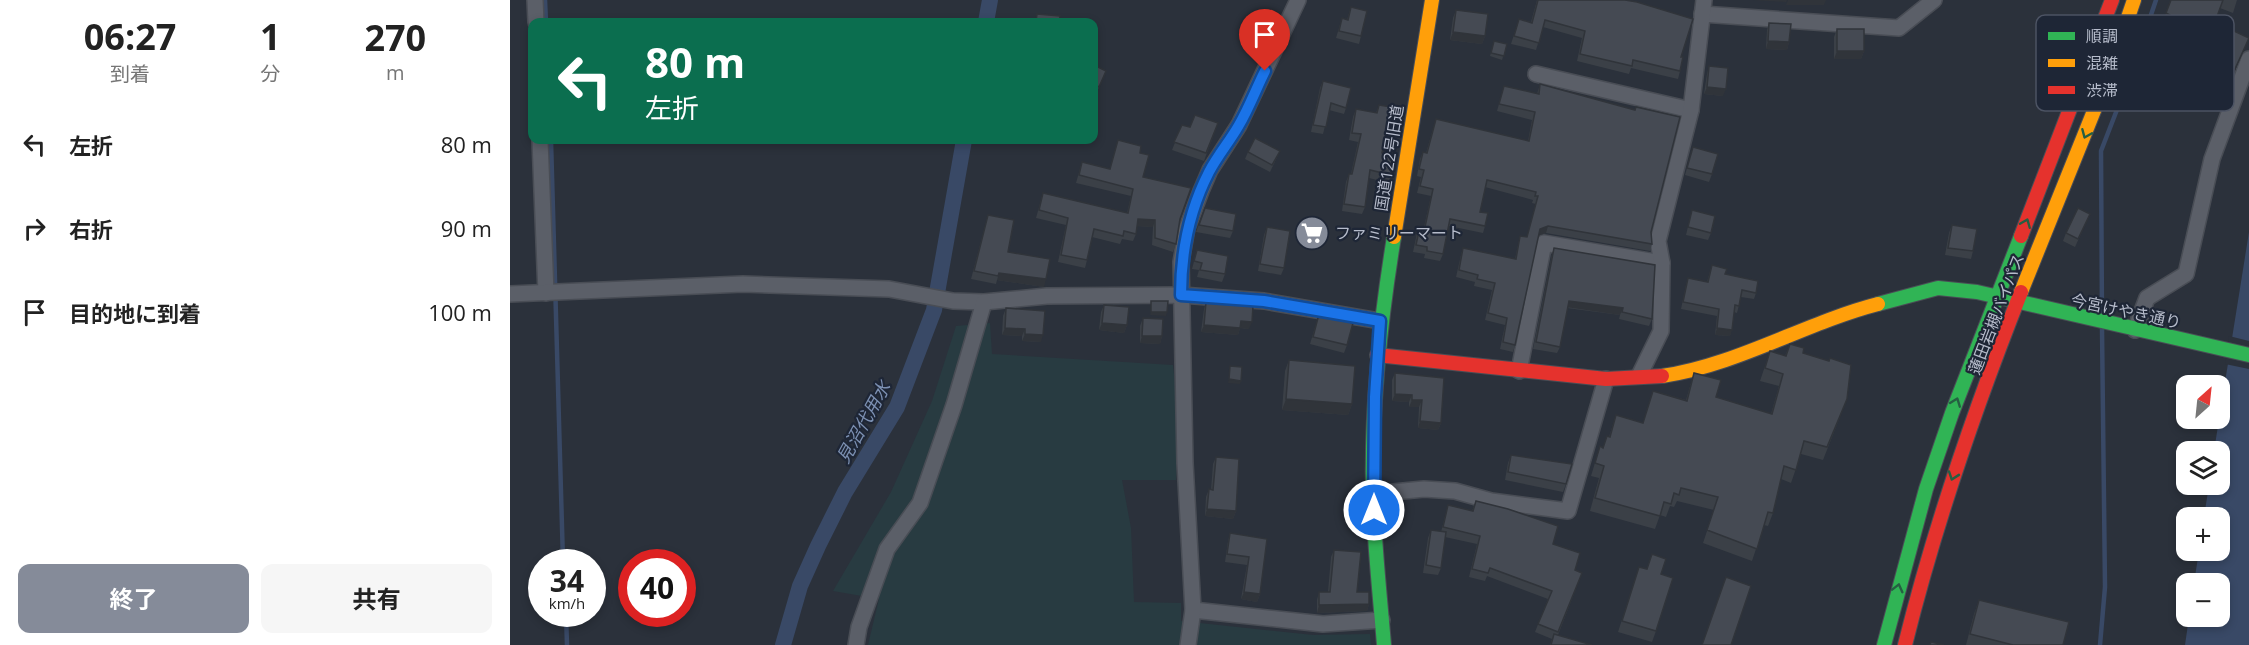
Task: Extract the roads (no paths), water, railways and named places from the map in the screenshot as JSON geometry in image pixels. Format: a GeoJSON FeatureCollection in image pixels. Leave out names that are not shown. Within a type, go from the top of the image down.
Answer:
{"type":"FeatureCollection","features":[{"type":"Feature","properties":{"kind":"main road","name":"国道122号旧道"},"geometry":{"type":"LineString","coordinates":[[1384,645],[1373,494],[1377,356],[1380,321],[1432,0]]}},
{"type":"Feature","properties":{"kind":"main road","name":"蓮田岩槻バイパス"},"geometry":{"type":"LineString","coordinates":[[2107,15],[2112,0]]}},
{"type":"Feature","properties":{"kind":"main road","name":"蓮田岩槻バイパス"},"geometry":{"type":"LineString","coordinates":[[2129,15],[2134,0]]}},
{"type":"Feature","properties":{"kind":"main road","name":"蓮田岩槻バイパス"},"geometry":{"type":"LineString","coordinates":[[1884,645],[1926,489],[1996,297],[2070,111]]}},
{"type":"Feature","properties":{"kind":"main road","name":"蓮田岩槻バイパス"},"geometry":{"type":"LineString","coordinates":[[1905,645],[1948,491],[1972,420],[2096,111]]}},
{"type":"Feature","properties":{"kind":"main road","name":"今宮けやき通り"},"geometry":{"type":"LineString","coordinates":[[1377,356],[1606,379],[1694,371],[1844,313],[1923,290],[1956,289],[2249,355]]}},
{"type":"Feature","properties":{"kind":"street"},"geometry":{"type":"LineString","coordinates":[[535,0],[536,18]]}},
{"type":"Feature","properties":{"kind":"street"},"geometry":{"type":"LineString","coordinates":[[1188,645],[1193,610],[1181,262],[1187,228],[1210,170],[1239,125],[1298,0]]}},
{"type":"Feature","properties":{"kind":"street"},"geometry":{"type":"LineString","coordinates":[[1639,376],[1661,331],[1662,263],[1658,241],[1691,110],[1703,7],[1899,28],[1934,0]]}},
{"type":"Feature","properties":{"kind":"street"},"geometry":{"type":"LineString","coordinates":[[2234,100],[2249,59]]}},
{"type":"Feature","properties":{"kind":"street"},"geometry":{"type":"LineString","coordinates":[[1536,74],[1691,110]]}},
{"type":"Feature","properties":{"kind":"street"},"geometry":{"type":"LineString","coordinates":[[2141,332],[2147,298],[2186,274],[2212,159],[2230,111]]}},
{"type":"Feature","properties":{"kind":"street"},"geometry":{"type":"LineString","coordinates":[[540,144],[546,293]]}},
{"type":"Feature","properties":{"kind":"street"},"geometry":{"type":"LineString","coordinates":[[1519,371],[1544,243],[1662,263]]}},
{"type":"Feature","properties":{"kind":"street"},"geometry":{"type":"LineString","coordinates":[[510,294],[743,284],[889,289],[948,300],[984,302],[1047,296],[1181,295],[1264,301],[1380,321]]}},
{"type":"Feature","properties":{"kind":"street"},"geometry":{"type":"LineString","coordinates":[[856,645],[859,627],[887,549],[920,503],[954,405],[984,302]]}},
{"type":"Feature","properties":{"kind":"street"},"geometry":{"type":"LineString","coordinates":[[1373,494],[1424,489],[1455,491],[1491,501],[1568,511],[1606,379]]}},
{"type":"Feature","properties":{"kind":"street"},"geometry":{"type":"LineString","coordinates":[[1193,610],[1323,624],[1382,620]]}},
{"type":"Feature","properties":{"kind":"water"},"geometry":{"type":"Polygon","coordinates":[[[2249,232],[2249,645],[2185,645],[2188,627],[2230,627],[2230,573],[2196,573],[2197,561],[2230,561],[2230,507],[2206,507],[2207,495],[2230,495],[2230,441],[2216,441],[2218,429],[2230,429],[2230,375],[2226,375],[2249,232]]]}},
{"type":"Feature","properties":{"kind":"waterway"},"geometry":{"type":"LineString","coordinates":[[545,0],[546,18]]}},
{"type":"Feature","properties":{"kind":"waterway","name":"見沼代用水"},"geometry":{"type":"LineString","coordinates":[[987,18],[990,0]]}},
{"type":"Feature","properties":{"kind":"waterway"},"geometry":{"type":"LineString","coordinates":[[2151,15],[2156,0]]}},
{"type":"Feature","properties":{"kind":"waterway"},"geometry":{"type":"LineString","coordinates":[[2102,318],[2101,151],[2116,111]]}},
{"type":"Feature","properties":{"kind":"waterway"},"geometry":{"type":"LineString","coordinates":[[551,144],[563,549]]}},
{"type":"Feature","properties":{"kind":"waterway","name":"見沼代用水"},"geometry":{"type":"LineString","coordinates":[[783,645],[800,586],[818,546],[845,492],[897,407],[934,310],[963,144]]}},
{"type":"Feature","properties":{"kind":"waterway"},"geometry":{"type":"LineString","coordinates":[[2100,645],[2105,587],[2102,329]]}},
{"type":"Feature","properties":{"kind":"waterway"},"geometry":{"type":"LineString","coordinates":[[566,627],[567,645]]}},
{"type":"Feature","properties":{"kind":"place","name":"ファミリーマート"},"geometry":{"type":"Point","coordinates":[1312,233]}}]}
